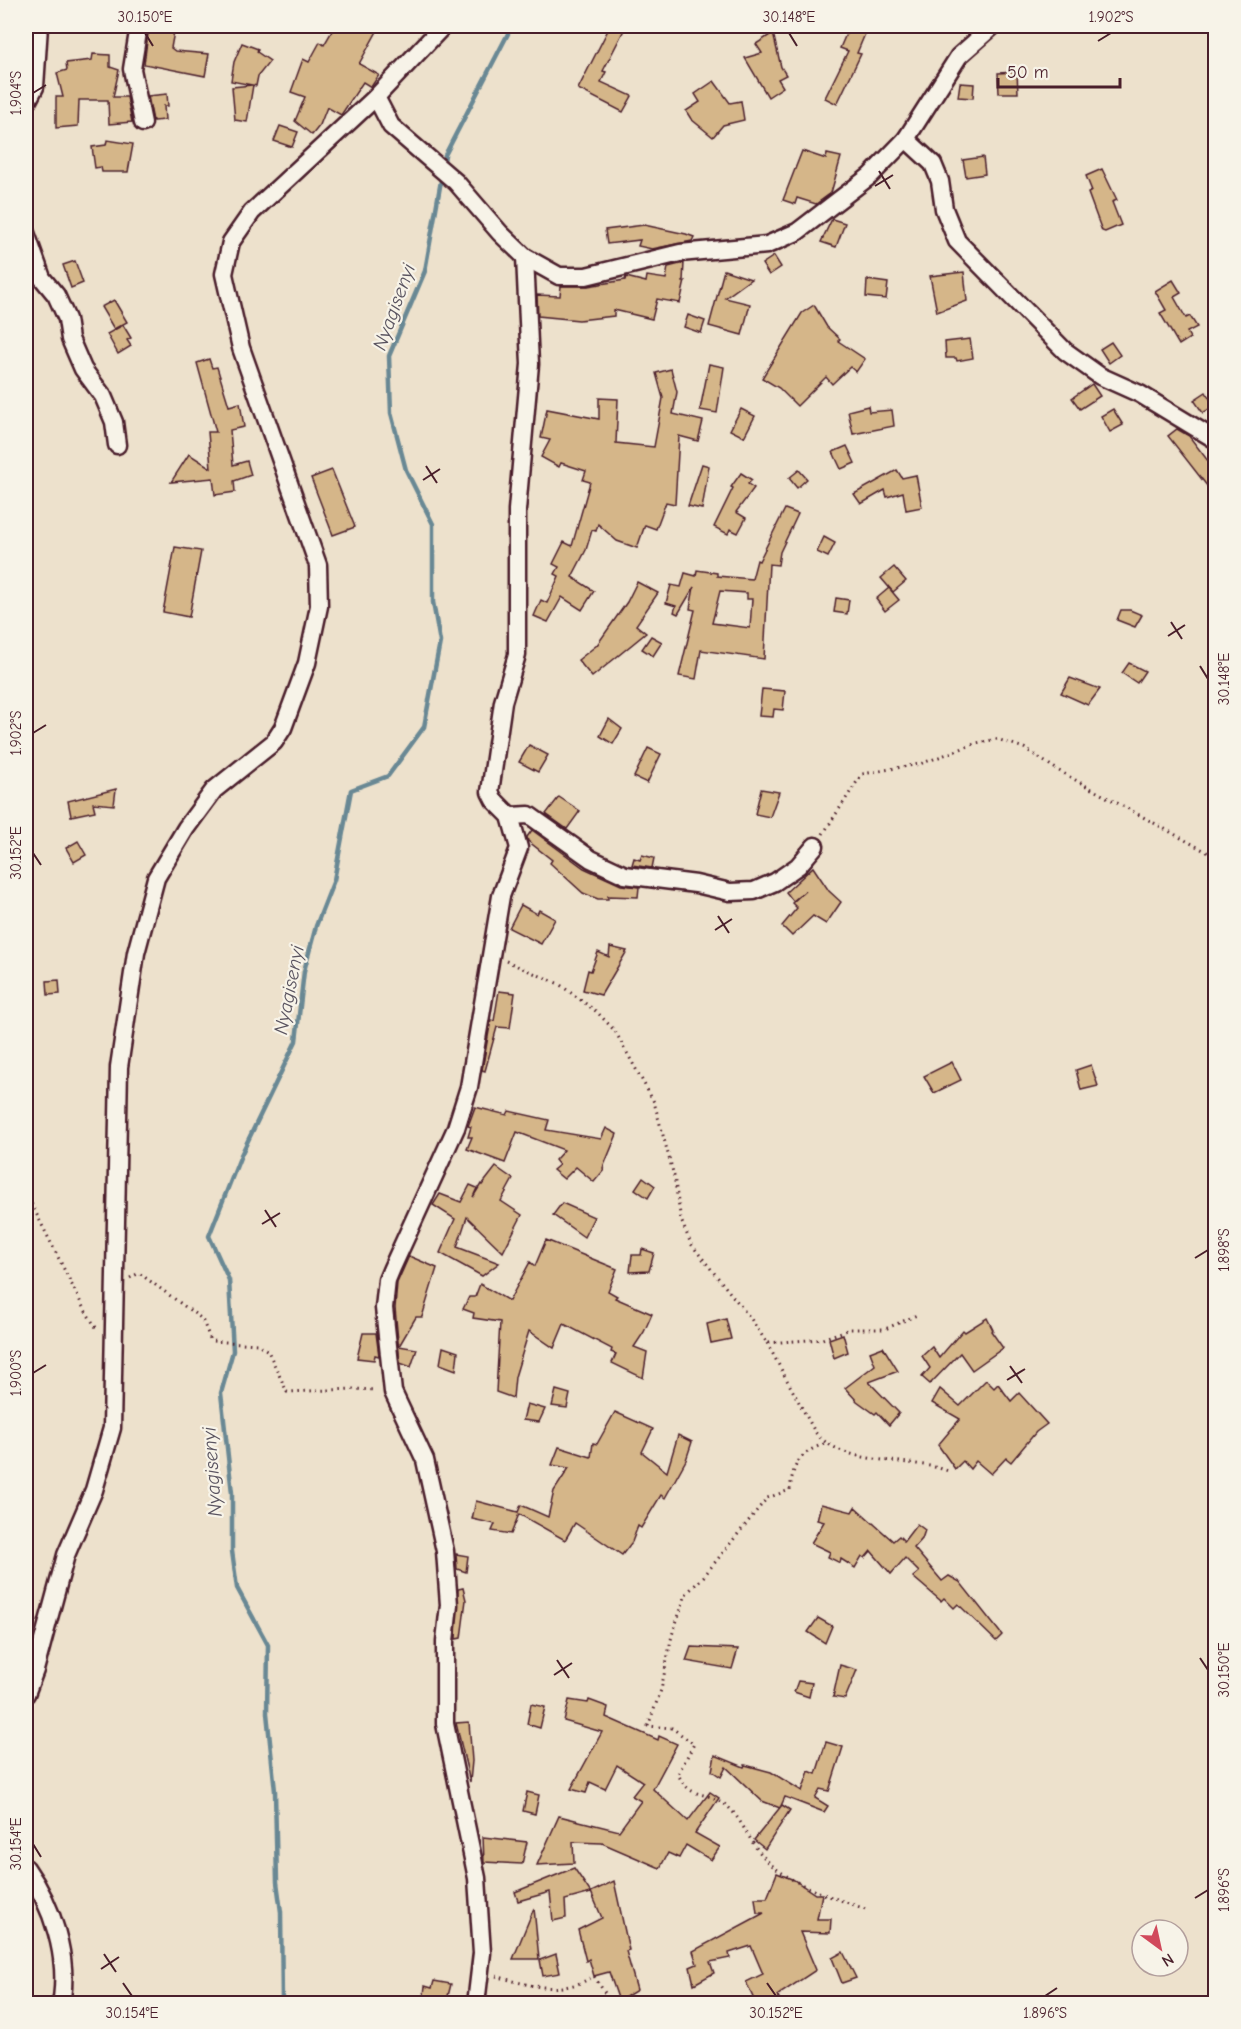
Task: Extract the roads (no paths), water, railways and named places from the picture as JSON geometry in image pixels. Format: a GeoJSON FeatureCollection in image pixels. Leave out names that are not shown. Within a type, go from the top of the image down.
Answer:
{"type":"FeatureCollection","features":[{"type":"Feature","properties":{"kind":"street"},"geometry":{"type":"LineString","coordinates":[[26,104],[35,87],[39,26]]}},
{"type":"Feature","properties":{"kind":"street"},"geometry":{"type":"LineString","coordinates":[[139,26],[132,69],[143,123]]}},
{"type":"Feature","properties":{"kind":"street"},"geometry":{"type":"LineString","coordinates":[[26,1694],[35,1670],[66,1555],[94,1490],[112,1428],[119,1067],[136,953],[156,878],[186,828],[214,790],[274,742],[283,728],[307,663],[319,606],[318,565],[241,348],[224,274],[231,242],[252,212],[376,97],[443,26]]}},
{"type":"Feature","properties":{"kind":"street"},"geometry":{"type":"LineString","coordinates":[[376,97],[391,126],[456,182],[500,233],[525,256],[559,276],[586,276],[681,253],[766,245],[797,232],[870,176],[906,139],[959,56],[993,26]]}},
{"type":"Feature","properties":{"kind":"street"},"geometry":{"type":"LineString","coordinates":[[906,139],[933,164],[940,181],[944,209],[957,240],[1065,351],[1100,376],[1140,394],[1215,441]]}},
{"type":"Feature","properties":{"kind":"street"},"geometry":{"type":"LineString","coordinates":[[26,233],[42,278],[56,295],[67,319],[70,339],[83,369],[103,396],[110,413],[117,445]]}},
{"type":"Feature","properties":{"kind":"street"},"geometry":{"type":"LineString","coordinates":[[476,2004],[481,1922],[477,1878],[445,1724],[449,1605],[445,1551],[425,1460],[393,1392],[384,1308],[387,1280],[456,1128],[470,1087],[490,955],[500,916],[501,896],[519,848],[510,816],[494,800],[490,792],[503,702],[517,656],[517,510],[530,364],[525,256]]}},
{"type":"Feature","properties":{"kind":"street"},"geometry":{"type":"LineString","coordinates":[[510,816],[529,816],[591,859],[625,875],[696,884],[729,892],[754,891],[774,882],[798,866],[815,846]]}},
{"type":"Feature","properties":{"kind":"street"},"geometry":{"type":"LineString","coordinates":[[26,1868],[43,1892],[54,1925],[62,1963],[61,2004]]}},
{"type":"Feature","properties":{"kind":"waterway","name":"Nyagisenyi"},"geometry":{"type":"LineString","coordinates":[[443,167],[445,155],[512,26]]}},
{"type":"Feature","properties":{"kind":"waterway","name":"Nyagisenyi"},"geometry":{"type":"LineString","coordinates":[[282,2004],[281,1912],[277,1882],[275,1791],[267,1713],[268,1645],[237,1588],[232,1551],[232,1493],[221,1393],[233,1351],[229,1280],[209,1236],[241,1155],[296,1041],[304,971],[316,926],[334,880],[351,790],[388,776],[424,727],[440,642],[433,602],[433,524],[406,470],[391,413],[389,356],[425,271],[442,175]]}}]}
